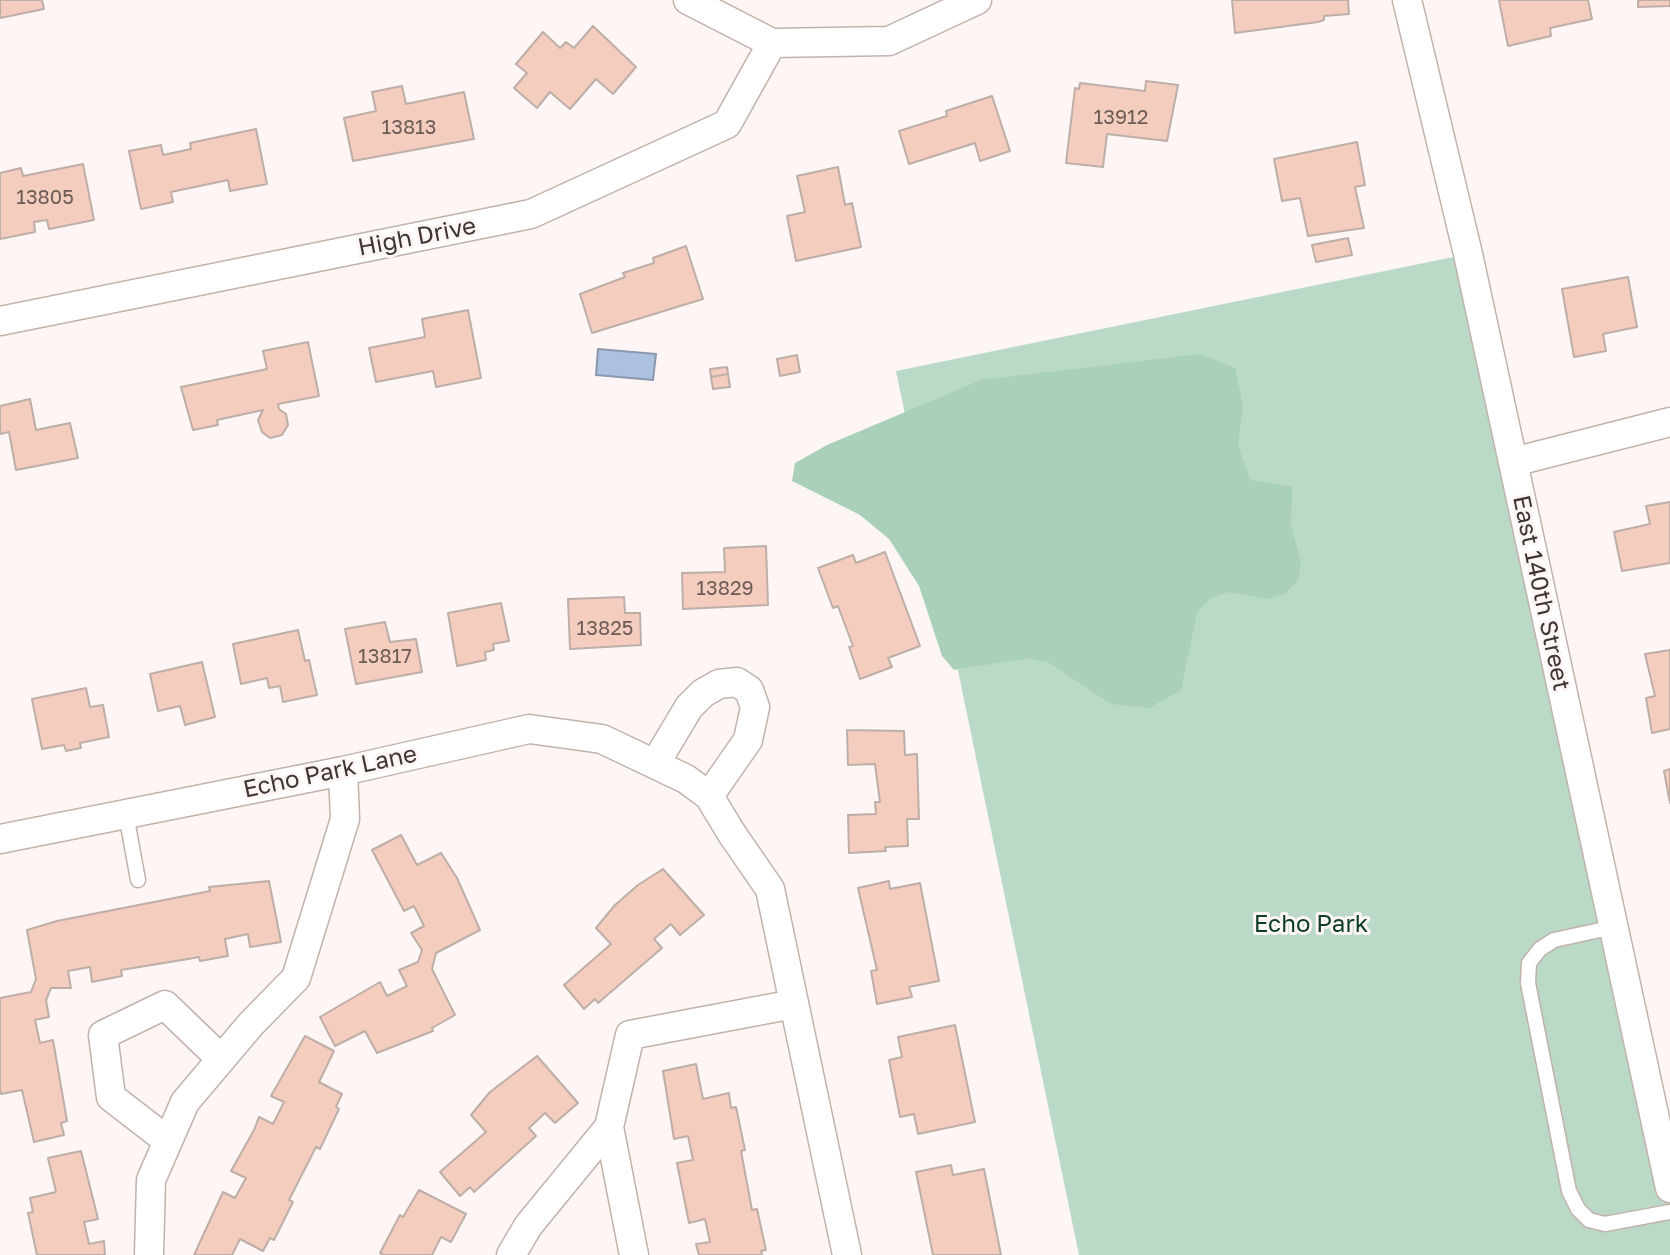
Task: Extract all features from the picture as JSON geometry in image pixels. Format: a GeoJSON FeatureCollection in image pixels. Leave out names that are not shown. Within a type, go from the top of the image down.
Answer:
{"type":"FeatureCollection","features":[{"type":"Feature","properties":{"kind":"street"},"geometry":{"type":"LineString","coordinates":[[688,0],[772,43],[889,41],[977,0]]}},
{"type":"Feature","properties":{"kind":"street","name":"East 140th Street"},"geometry":{"type":"LineString","coordinates":[[1407,0],[1468,254],[1670,1188]]}},
{"type":"Feature","properties":{"kind":"street","name":"High Drive"},"geometry":{"type":"LineString","coordinates":[[0,321],[531,214],[727,124],[772,43]]}},
{"type":"Feature","properties":{"kind":"street"},"geometry":{"type":"LineString","coordinates":[[1513,462],[1670,422]]}},
{"type":"Feature","properties":{"kind":"street"},"geometry":{"type":"LineString","coordinates":[[655,764],[696,700],[719,684],[737,682],[749,690],[755,707],[748,740],[709,796]]}},
{"type":"Feature","properties":{"kind":"street","name":"Echo Park Lane"},"geometry":{"type":"LineString","coordinates":[[0,839],[343,771],[529,729],[602,739],[686,779],[709,796],[770,889],[847,1255]]}},
{"type":"Feature","properties":{"kind":"street"},"geometry":{"type":"LineString","coordinates":[[149,1255],[151,1180],[185,1102],[296,978],[345,819],[343,771]]}},
{"type":"Feature","properties":{"kind":"street"},"geometry":{"type":"LineString","coordinates":[[634,1255],[609,1127],[630,1035],[794,1004]]}},
{"type":"Feature","properties":{"kind":"street"},"geometry":{"type":"LineString","coordinates":[[168,1141],[111,1097],[103,1035],[165,1005],[221,1059]]}},
{"type":"Feature","properties":{"kind":"street"},"geometry":{"type":"LineString","coordinates":[[512,1255],[528,1226],[609,1127]]}},
{"type":"Feature","properties":{"kind":"lane"},"geometry":{"type":"LineString","coordinates":[[126,814],[138,880]]}},
{"type":"Feature","properties":{"kind":"lane"},"geometry":{"type":"LineString","coordinates":[[1614,927],[1554,940],[1540,949],[1529,963],[1528,983],[1569,1191],[1578,1209],[1589,1220],[1605,1224],[1670,1212]]}},
{"type":"Feature","properties":{"kind":"green space","name":"Echo Park"},"geometry":{"type":"Polygon","coordinates":[[[1468,254],[1670,1188],[1670,1255],[1079,1255],[896,371],[1468,254]]]}},
{"type":"Feature","properties":{"kind":"green space"},"geometry":{"type":"Polygon","coordinates":[[[1200,354],[1235,368],[1243,405],[1238,445],[1250,480],[1292,487],[1291,526],[1301,562],[1298,581],[1283,595],[1265,599],[1228,592],[1209,599],[1197,613],[1181,690],[1149,708],[1111,704],[1048,662],[1029,658],[954,670],[942,656],[919,586],[889,539],[860,515],[792,481],[795,463],[827,445],[981,380],[1200,354]]]}},
{"type":"Feature","properties":{"kind":"water"},"geometry":{"type":"Polygon","coordinates":[[[598,349],[656,354],[653,380],[596,375],[598,349]]]}},
{"type":"Feature","properties":{"kind":"building"},"geometry":{"type":"Polygon","coordinates":[[[0,0],[42,0],[44,9],[0,18],[0,0]]]}},
{"type":"Feature","properties":{"kind":"building"},"geometry":{"type":"Polygon","coordinates":[[[1232,0],[1348,0],[1349,14],[1324,16],[1324,20],[1318,22],[1235,33],[1232,0]]]}},
{"type":"Feature","properties":{"kind":"building"},"geometry":{"type":"Polygon","coordinates":[[[1499,0],[1588,0],[1592,19],[1550,28],[1551,36],[1508,46],[1499,0]]]}},
{"type":"Feature","properties":{"kind":"building"},"geometry":{"type":"Polygon","coordinates":[[[1638,0],[1670,0],[1670,6],[1638,7],[1638,0]]]}},
{"type":"Feature","properties":{"kind":"building"},"geometry":{"type":"Polygon","coordinates":[[[593,26],[636,67],[613,94],[596,79],[570,109],[550,92],[537,108],[514,88],[527,73],[516,64],[543,32],[560,48],[566,42],[574,48],[593,26]]]}},
{"type":"Feature","properties":{"kind":"building"},"geometry":{"type":"Polygon","coordinates":[[[1146,81],[1178,85],[1167,141],[1107,134],[1103,167],[1066,163],[1075,88],[1079,89],[1080,83],[1145,91],[1146,81]]]}},
{"type":"Feature","properties":{"kind":"building"},"geometry":{"type":"Polygon","coordinates":[[[402,86],[406,104],[464,92],[474,139],[353,161],[344,118],[376,111],[372,92],[402,86]]]}},
{"type":"Feature","properties":{"kind":"building"},"geometry":{"type":"Polygon","coordinates":[[[992,96],[1010,151],[980,161],[975,143],[909,164],[899,131],[947,116],[946,111],[992,96]]]}},
{"type":"Feature","properties":{"kind":"building"},"geometry":{"type":"Polygon","coordinates":[[[256,129],[267,184],[230,191],[228,180],[171,192],[173,202],[141,209],[129,151],[161,145],[163,155],[191,149],[190,143],[256,129]]]}},
{"type":"Feature","properties":{"kind":"building"},"geometry":{"type":"Polygon","coordinates":[[[1357,142],[1365,185],[1355,187],[1364,228],[1308,236],[1300,198],[1282,201],[1274,159],[1357,142]]]}},
{"type":"Feature","properties":{"kind":"building"},"geometry":{"type":"Polygon","coordinates":[[[83,164],[94,220],[49,229],[47,220],[34,222],[35,232],[0,239],[0,173],[21,168],[23,176],[83,164]]]}},
{"type":"Feature","properties":{"kind":"building"},"geometry":{"type":"Polygon","coordinates":[[[838,167],[845,205],[852,203],[861,247],[796,261],[787,216],[805,212],[797,176],[838,167]]]}},
{"type":"Feature","properties":{"kind":"building"},"geometry":{"type":"Polygon","coordinates":[[[1348,238],[1352,255],[1316,262],[1312,245],[1348,238]]]}},
{"type":"Feature","properties":{"kind":"building"},"geometry":{"type":"Polygon","coordinates":[[[686,246],[703,299],[592,333],[580,294],[625,277],[623,273],[654,263],[653,258],[686,246]]]}},
{"type":"Feature","properties":{"kind":"building"},"geometry":{"type":"Polygon","coordinates":[[[1628,277],[1637,327],[1603,334],[1606,351],[1574,357],[1562,289],[1628,277]]]}},
{"type":"Feature","properties":{"kind":"building"},"geometry":{"type":"Polygon","coordinates":[[[468,310],[481,378],[436,387],[433,371],[376,382],[369,348],[425,337],[422,319],[468,310]]]}},
{"type":"Feature","properties":{"kind":"building"},"geometry":{"type":"Polygon","coordinates":[[[308,342],[319,396],[278,404],[286,414],[288,425],[282,435],[270,438],[262,432],[258,420],[263,410],[217,420],[218,425],[193,430],[181,387],[267,369],[263,351],[308,342]]]}},
{"type":"Feature","properties":{"kind":"building"},"geometry":{"type":"Polygon","coordinates":[[[797,355],[800,372],[780,376],[777,359],[797,355]]]}},
{"type":"Feature","properties":{"kind":"building"},"geometry":{"type":"Polygon","coordinates":[[[727,367],[728,374],[711,377],[710,369],[727,367]]]}},
{"type":"Feature","properties":{"kind":"building"},"geometry":{"type":"Polygon","coordinates":[[[728,374],[730,387],[713,389],[711,377],[728,374]]]}},
{"type":"Feature","properties":{"kind":"building"},"geometry":{"type":"Polygon","coordinates":[[[30,399],[36,430],[70,423],[78,458],[16,470],[9,432],[0,434],[0,406],[30,399]]]}},
{"type":"Feature","properties":{"kind":"building"},"geometry":{"type":"Polygon","coordinates":[[[1670,502],[1670,563],[1622,571],[1614,532],[1650,524],[1646,506],[1670,502]]]}},
{"type":"Feature","properties":{"kind":"building"},"geometry":{"type":"Polygon","coordinates":[[[766,546],[768,605],[683,609],[682,573],[725,572],[724,548],[766,546]]]}},
{"type":"Feature","properties":{"kind":"building"},"geometry":{"type":"Polygon","coordinates":[[[885,552],[920,646],[888,658],[892,667],[860,679],[849,647],[853,646],[838,606],[833,608],[818,568],[853,555],[856,563],[885,552]]]}},
{"type":"Feature","properties":{"kind":"building"},"geometry":{"type":"Polygon","coordinates":[[[624,597],[625,613],[640,613],[641,645],[570,649],[568,599],[624,597]]]}},
{"type":"Feature","properties":{"kind":"building"},"geometry":{"type":"Polygon","coordinates":[[[501,603],[509,641],[493,644],[494,650],[485,652],[486,660],[457,666],[448,613],[501,603]]]}},
{"type":"Feature","properties":{"kind":"building"},"geometry":{"type":"Polygon","coordinates":[[[385,622],[390,642],[416,639],[422,672],[356,684],[345,629],[385,622]]]}},
{"type":"Feature","properties":{"kind":"building"},"geometry":{"type":"Polygon","coordinates":[[[298,630],[317,695],[283,702],[280,686],[269,688],[267,678],[241,684],[233,644],[298,630]]]}},
{"type":"Feature","properties":{"kind":"building"},"geometry":{"type":"Polygon","coordinates":[[[1670,650],[1670,729],[1652,733],[1646,698],[1655,696],[1645,654],[1670,650]]]}},
{"type":"Feature","properties":{"kind":"building"},"geometry":{"type":"Polygon","coordinates":[[[202,662],[215,717],[185,725],[180,706],[158,711],[150,674],[202,662]]]}},
{"type":"Feature","properties":{"kind":"building"},"geometry":{"type":"Polygon","coordinates":[[[86,688],[90,707],[103,705],[109,737],[80,743],[81,748],[66,751],[64,745],[42,749],[32,699],[86,688]]]}},
{"type":"Feature","properties":{"kind":"building"},"geometry":{"type":"Polygon","coordinates":[[[847,730],[904,731],[905,755],[917,754],[919,819],[907,819],[908,846],[849,853],[848,815],[876,814],[875,802],[880,802],[875,764],[848,765],[847,730]]]}},
{"type":"Feature","properties":{"kind":"building"},"geometry":{"type":"Polygon","coordinates":[[[1670,769],[1670,803],[1664,771],[1670,769]]]}},
{"type":"Feature","properties":{"kind":"building"},"geometry":{"type":"Polygon","coordinates":[[[401,835],[417,865],[441,853],[457,878],[480,930],[436,953],[432,969],[455,1015],[432,1028],[433,1031],[377,1053],[365,1031],[335,1046],[320,1017],[380,982],[387,996],[407,986],[399,970],[418,962],[422,950],[411,933],[424,926],[414,906],[404,911],[372,850],[401,835]]]}},
{"type":"Feature","properties":{"kind":"building"},"geometry":{"type":"Polygon","coordinates":[[[663,869],[704,915],[680,935],[671,924],[654,939],[662,948],[598,1003],[595,999],[584,1009],[564,985],[611,944],[596,928],[615,905],[663,869]]]}},
{"type":"Feature","properties":{"kind":"building"},"geometry":{"type":"Polygon","coordinates":[[[269,881],[281,942],[250,947],[248,934],[225,939],[228,956],[200,961],[199,957],[121,970],[122,976],[92,982],[90,967],[68,971],[71,988],[51,988],[46,1000],[49,1017],[35,1020],[40,1043],[53,1040],[67,1121],[61,1123],[64,1135],[34,1142],[22,1090],[1,1094],[0,1089],[0,998],[31,992],[36,979],[27,930],[57,921],[210,891],[209,887],[269,881]]]}},
{"type":"Feature","properties":{"kind":"building"},"geometry":{"type":"Polygon","coordinates":[[[889,881],[890,889],[920,883],[939,981],[909,987],[912,997],[877,1004],[871,971],[877,970],[858,888],[889,881]]]}},
{"type":"Feature","properties":{"kind":"building"},"geometry":{"type":"Polygon","coordinates":[[[955,1025],[975,1122],[918,1134],[914,1114],[900,1117],[889,1060],[902,1057],[898,1037],[955,1025]]]}},
{"type":"Feature","properties":{"kind":"building"},"geometry":{"type":"Polygon","coordinates":[[[305,1036],[334,1051],[319,1082],[342,1094],[336,1107],[339,1109],[320,1149],[316,1147],[289,1200],[293,1202],[274,1240],[270,1238],[263,1251],[240,1239],[232,1255],[194,1255],[223,1192],[235,1198],[246,1178],[231,1171],[259,1117],[273,1124],[284,1102],[271,1096],[305,1036]]]}},
{"type":"Feature","properties":{"kind":"building"},"geometry":{"type":"Polygon","coordinates":[[[537,1056],[578,1103],[555,1123],[545,1113],[529,1128],[536,1136],[474,1192],[470,1187],[460,1196],[440,1172],[486,1132],[471,1115],[490,1092],[537,1056]]]}},
{"type":"Feature","properties":{"kind":"building"},"geometry":{"type":"Polygon","coordinates":[[[696,1064],[703,1099],[729,1093],[731,1108],[736,1107],[752,1210],[757,1209],[766,1250],[761,1251],[762,1255],[699,1255],[696,1244],[710,1242],[705,1219],[689,1223],[677,1163],[693,1160],[688,1136],[674,1139],[663,1071],[696,1064]]]}},
{"type":"Feature","properties":{"kind":"building"},"geometry":{"type":"Polygon","coordinates":[[[81,1151],[98,1219],[84,1222],[89,1244],[104,1241],[105,1255],[37,1255],[28,1213],[33,1212],[30,1198],[56,1192],[48,1158],[81,1151]]]}},
{"type":"Feature","properties":{"kind":"building"},"geometry":{"type":"Polygon","coordinates":[[[951,1165],[953,1175],[984,1169],[1001,1255],[933,1255],[916,1172],[951,1165]]]}},
{"type":"Feature","properties":{"kind":"building"},"geometry":{"type":"Polygon","coordinates":[[[419,1190],[466,1214],[451,1242],[441,1237],[432,1255],[380,1253],[400,1215],[403,1217],[419,1190]]]}}]}
